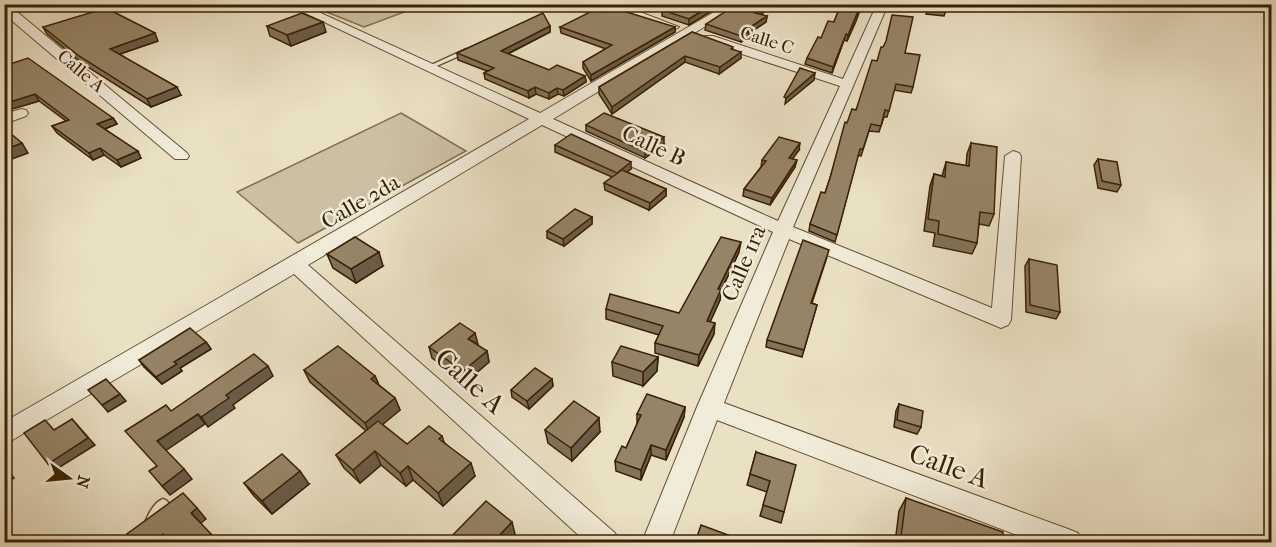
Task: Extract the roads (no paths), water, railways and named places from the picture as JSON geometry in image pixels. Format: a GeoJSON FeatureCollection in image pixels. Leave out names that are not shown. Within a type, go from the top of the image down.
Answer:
{"type":"FeatureCollection","features":[{"type":"Feature","properties":{"kind":"street"},"geometry":{"type":"LineString","coordinates":[[6,11],[28,4]]}},
{"type":"Feature","properties":{"kind":"street","name":"Calle B"},"geometry":{"type":"LineString","coordinates":[[291,4],[783,230],[1001,320],[1013,156]]}},
{"type":"Feature","properties":{"kind":"street","name":"Calle C"},"geometry":{"type":"LineString","coordinates":[[607,4],[849,86]]}},
{"type":"Feature","properties":{"kind":"street","name":"Calle 2da"},"geometry":{"type":"LineString","coordinates":[[4,435],[737,4]]}},
{"type":"Feature","properties":{"kind":"street","name":"Calle 1ra"},"geometry":{"type":"LineString","coordinates":[[656,543],[709,407],[783,230],[849,86],[883,4]]}},
{"type":"Feature","properties":{"kind":"street","name":"Calle A"},"geometry":{"type":"LineString","coordinates":[[6,11],[182,156]]}},
{"type":"Feature","properties":{"kind":"street"},"geometry":{"type":"LineString","coordinates":[[4,120],[21,113]]}},
{"type":"Feature","properties":{"kind":"street","name":"Calle A"},"geometry":{"type":"LineString","coordinates":[[295,264],[605,543]]}},
{"type":"Feature","properties":{"kind":"street","name":"Calle A"},"geometry":{"type":"LineString","coordinates":[[709,407],[1068,542]]}},
{"type":"Feature","properties":{"kind":"lane"},"geometry":{"type":"LineString","coordinates":[[430,67],[471,49]]}},
{"type":"Feature","properties":{"kind":"lane"},"geometry":{"type":"LineString","coordinates":[[141,533],[164,506]]}}]}
